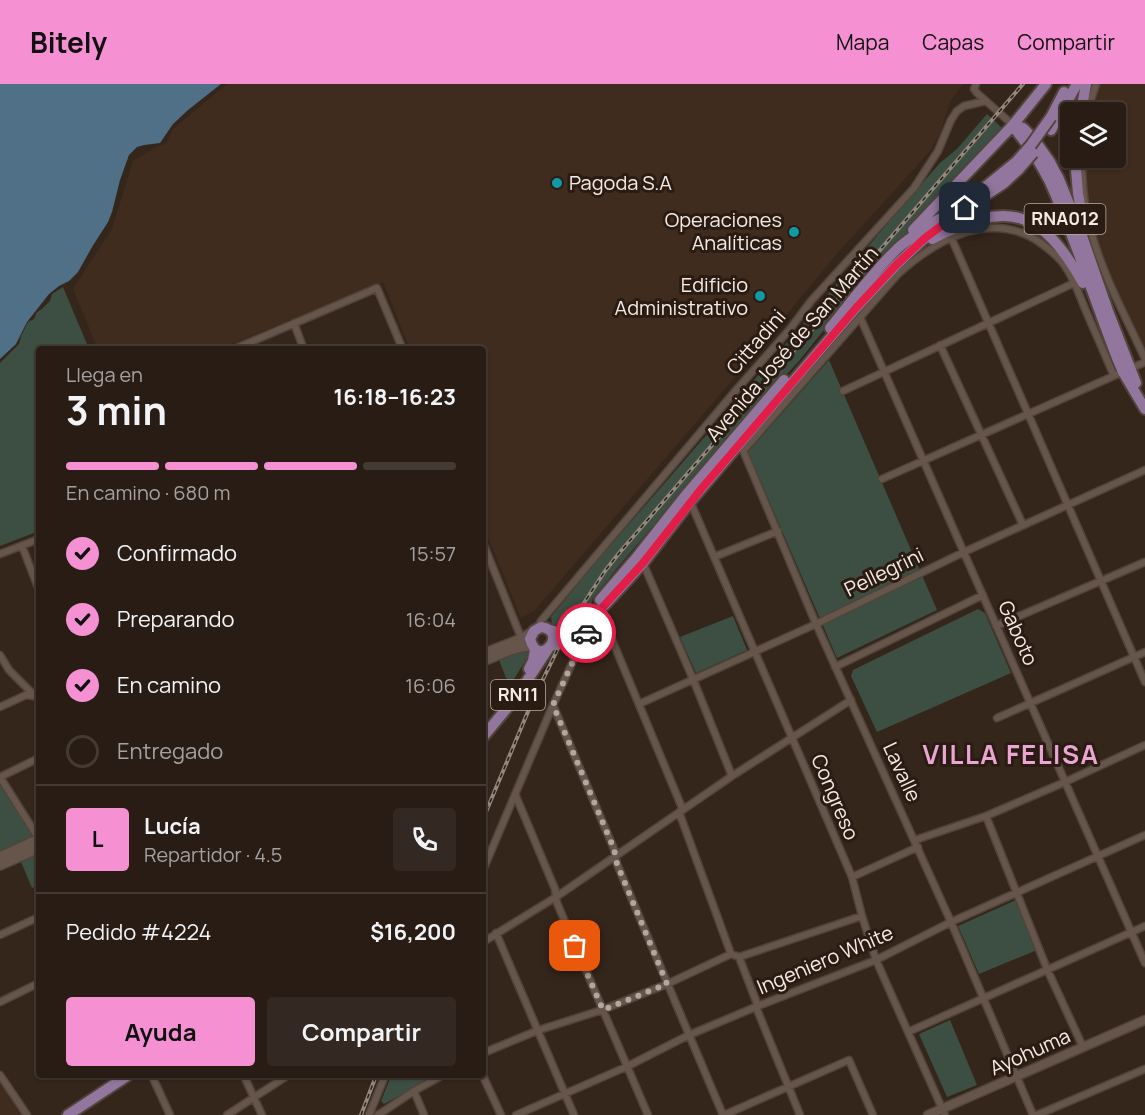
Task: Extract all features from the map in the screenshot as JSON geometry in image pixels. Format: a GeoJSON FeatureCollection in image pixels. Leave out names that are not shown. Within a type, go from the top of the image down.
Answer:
{"type":"FeatureCollection","features":[{"type":"Feature","properties":{"kind":"main road"},"geometry":{"type":"LineString","coordinates":[[878,269],[893,250],[1013,125],[1046,84]]}},
{"type":"Feature","properties":{"kind":"main road","name":"Avenida José de San Martín"},"geometry":{"type":"LineString","coordinates":[[549,648],[568,639],[590,624],[643,563],[687,499],[741,447],[856,308],[896,265],[938,227],[1004,183],[1051,117],[1069,84]]}},
{"type":"Feature","properties":{"kind":"main road","name":"Avenida José de San Martín"},"geometry":{"type":"LineString","coordinates":[[549,630],[556,633],[566,632],[583,621],[878,269],[912,237],[1036,150],[1051,130],[1077,84]]}},
{"type":"Feature","properties":{"kind":"main road"},"geometry":{"type":"LineString","coordinates":[[1083,102],[1086,84]]}},
{"type":"Feature","properties":{"kind":"main road","name":"RNA012"},"geometry":{"type":"LineString","coordinates":[[1013,125],[1023,128],[1033,138],[1050,162],[1068,200],[1092,268],[1123,372]]}},
{"type":"Feature","properties":{"kind":"main road","name":"RNA012"},"geometry":{"type":"LineString","coordinates":[[1013,125],[1048,179],[1123,372],[1145,406]]}},
{"type":"Feature","properties":{"kind":"main road"},"geometry":{"type":"LineString","coordinates":[[1076,168],[1078,193],[1092,268]]}},
{"type":"Feature","properties":{"kind":"main road"},"geometry":{"type":"LineString","coordinates":[[913,249],[963,224],[988,217],[1001,216],[1027,220],[1052,238],[1064,252],[1084,284],[1102,320]]}},
{"type":"Feature","properties":{"kind":"main road"},"geometry":{"type":"LineString","coordinates":[[486,653],[528,645],[538,651],[549,648],[553,634],[544,627],[535,630]]}},
{"type":"Feature","properties":{"kind":"main road","name":"RN11"},"geometry":{"type":"LineString","coordinates":[[486,723],[512,693],[533,661],[528,645],[535,630]]}},
{"type":"Feature","properties":{"kind":"main road"},"geometry":{"type":"LineString","coordinates":[[486,660],[528,645]]}},
{"type":"Feature","properties":{"kind":"main road","name":"RN11"},"geometry":{"type":"LineString","coordinates":[[486,733],[518,696],[549,648]]}},
{"type":"Feature","properties":{"kind":"main road"},"geometry":{"type":"LineString","coordinates":[[0,857],[36,840]]}},
{"type":"Feature","properties":{"kind":"main road"},"geometry":{"type":"LineString","coordinates":[[0,866],[36,849]]}},
{"type":"Feature","properties":{"kind":"main road"},"geometry":{"type":"LineString","coordinates":[[68,1115],[124,1078]]}},
{"type":"Feature","properties":{"kind":"main road"},"geometry":{"type":"LineString","coordinates":[[79,1115],[135,1078]]}},
{"type":"Feature","properties":{"kind":"street"},"geometry":{"type":"LineString","coordinates":[[976,84],[974,89],[977,93],[1013,125]]}},
{"type":"Feature","properties":{"kind":"street"},"geometry":{"type":"LineString","coordinates":[[1090,102],[1096,84]]}},
{"type":"Feature","properties":{"kind":"street","name":"Cittadini"},"geometry":{"type":"LineString","coordinates":[[535,630],[790,329],[811,301],[914,188],[938,151],[957,111],[964,106],[986,101]]}},
{"type":"Feature","properties":{"kind":"street"},"geometry":{"type":"LineString","coordinates":[[882,479],[1145,361],[1100,261],[1090,228],[1083,168]]}},
{"type":"Feature","properties":{"kind":"street"},"geometry":{"type":"LineString","coordinates":[[741,447],[897,274],[935,245],[972,230],[1006,229],[1023,233],[1051,250],[1065,266],[1123,372]]}},
{"type":"Feature","properties":{"kind":"street"},"geometry":{"type":"LineString","coordinates":[[951,237],[1145,682]]}},
{"type":"Feature","properties":{"kind":"street"},"geometry":{"type":"LineString","coordinates":[[843,391],[1074,283]]}},
{"type":"Feature","properties":{"kind":"street"},"geometry":{"type":"LineString","coordinates":[[241,346],[377,288],[401,346]]}},
{"type":"Feature","properties":{"kind":"street","name":"Gaboto"},"geometry":{"type":"LineString","coordinates":[[860,317],[1145,963]]}},
{"type":"Feature","properties":{"kind":"street"},"geometry":{"type":"LineString","coordinates":[[294,323],[303,346]]}},
{"type":"Feature","properties":{"kind":"street"},"geometry":{"type":"LineString","coordinates":[[940,345],[1023,525]]}},
{"type":"Feature","properties":{"kind":"street","name":"Lavalle"},"geometry":{"type":"LineString","coordinates":[[741,447],[816,624],[915,840],[1016,1077],[1035,1115]]}},
{"type":"Feature","properties":{"kind":"street","name":"Pellegrini"},"geometry":{"type":"LineString","coordinates":[[639,704],[816,624],[963,552],[1145,470]]}},
{"type":"Feature","properties":{"kind":"street","name":"Congreso"},"geometry":{"type":"LineString","coordinates":[[687,499],[852,877],[876,960],[944,1112]]}},
{"type":"Feature","properties":{"kind":"street"},"geometry":{"type":"LineString","coordinates":[[714,557],[778,531]]}},
{"type":"Feature","properties":{"kind":"street"},"geometry":{"type":"LineString","coordinates":[[0,554],[36,540]]}},
{"type":"Feature","properties":{"kind":"street"},"geometry":{"type":"LineString","coordinates":[[22,546],[36,582]]}},
{"type":"Feature","properties":{"kind":"street"},"geometry":{"type":"LineString","coordinates":[[486,550],[528,645]]}},
{"type":"Feature","properties":{"kind":"street"},"geometry":{"type":"LineString","coordinates":[[996,626],[1145,562]]}},
{"type":"Feature","properties":{"kind":"street"},"geometry":{"type":"LineString","coordinates":[[643,563],[732,776]]}},
{"type":"Feature","properties":{"kind":"street"},"geometry":{"type":"LineString","coordinates":[[835,667],[982,595]]}},
{"type":"Feature","properties":{"kind":"street"},"geometry":{"type":"LineString","coordinates":[[600,610],[681,811],[731,954]]}},
{"type":"Feature","properties":{"kind":"street"},"geometry":{"type":"LineString","coordinates":[[549,612],[547,619],[549,630]]}},
{"type":"Feature","properties":{"kind":"street"},"geometry":{"type":"LineString","coordinates":[[486,863],[590,624],[601,624],[607,628]]}},
{"type":"Feature","properties":{"kind":"street"},"geometry":{"type":"LineString","coordinates":[[568,639],[574,646],[575,659]]}},
{"type":"Feature","properties":{"kind":"street"},"geometry":{"type":"LineString","coordinates":[[997,718],[1145,652]]}},
{"type":"Feature","properties":{"kind":"street"},"geometry":{"type":"LineString","coordinates":[[0,655],[9,670],[36,696]]}},
{"type":"Feature","properties":{"kind":"street"},"geometry":{"type":"LineString","coordinates":[[0,707],[26,695],[36,698]]}},
{"type":"Feature","properties":{"kind":"street"},"geometry":{"type":"LineString","coordinates":[[486,940],[556,897],[732,776],[851,700]]}},
{"type":"Feature","properties":{"kind":"street"},"geometry":{"type":"LineString","coordinates":[[553,705],[614,849],[621,875],[724,1115],[849,1060],[873,1115]]}},
{"type":"Feature","properties":{"kind":"street"},"geometry":{"type":"LineString","coordinates":[[915,840],[986,816],[1145,745]]}},
{"type":"Feature","properties":{"kind":"street"},"geometry":{"type":"LineString","coordinates":[[36,759],[0,777],[36,834]]}},
{"type":"Feature","properties":{"kind":"street"},"geometry":{"type":"LineString","coordinates":[[515,794],[555,889],[557,903],[648,1115]]}},
{"type":"Feature","properties":{"kind":"street"},"geometry":{"type":"LineString","coordinates":[[986,816],[1047,969],[1083,1047]]}},
{"type":"Feature","properties":{"kind":"street","name":"Ingeniero White"},"geometry":{"type":"LineString","coordinates":[[516,1115],[626,1067],[689,1035],[876,960],[951,921],[1145,835]]}},
{"type":"Feature","properties":{"kind":"street"},"geometry":{"type":"LineString","coordinates":[[852,877],[918,847]]}},
{"type":"Feature","properties":{"kind":"street"},"geometry":{"type":"LineString","coordinates":[[486,1052],[539,1030],[603,1010],[667,984],[731,954],[739,957],[862,916]]}},
{"type":"Feature","properties":{"kind":"street"},"geometry":{"type":"LineString","coordinates":[[0,935],[36,918]]}},
{"type":"Feature","properties":{"kind":"street"},"geometry":{"type":"LineString","coordinates":[[908,1032],[1145,926]]}},
{"type":"Feature","properties":{"kind":"street"},"geometry":{"type":"LineString","coordinates":[[496,933],[574,1115]]}},
{"type":"Feature","properties":{"kind":"street"},"geometry":{"type":"LineString","coordinates":[[739,957],[800,1115]]}},
{"type":"Feature","properties":{"kind":"street"},"geometry":{"type":"LineString","coordinates":[[0,1002],[36,984]]}},
{"type":"Feature","properties":{"kind":"street","name":"Ayohuma"},"geometry":{"type":"LineString","coordinates":[[928,1115],[944,1112],[1016,1077],[1145,1020]]}},
{"type":"Feature","properties":{"kind":"street"},"geometry":{"type":"LineString","coordinates":[[1035,1115],[1145,1068]]}},
{"type":"Feature","properties":{"kind":"street"},"geometry":{"type":"LineString","coordinates":[[0,1075],[27,1115]]}},
{"type":"Feature","properties":{"kind":"street"},"geometry":{"type":"LineString","coordinates":[[153,1078],[170,1115]]}},
{"type":"Feature","properties":{"kind":"street"},"geometry":{"type":"LineString","coordinates":[[245,1078],[262,1115]]}},
{"type":"Feature","properties":{"kind":"street"},"geometry":{"type":"LineString","coordinates":[[228,1115],[284,1078]]}},
{"type":"Feature","properties":{"kind":"street"},"geometry":{"type":"LineString","coordinates":[[369,1115],[384,1078]]}},
{"type":"Feature","properties":{"kind":"street"},"geometry":{"type":"LineString","coordinates":[[382,1114],[414,1091],[437,1078]]}},
{"type":"Feature","properties":{"kind":"street"},"geometry":{"type":"LineString","coordinates":[[484,1078],[501,1115]]}},
{"type":"Feature","properties":{"kind":"street"},"geometry":{"type":"LineString","coordinates":[[414,1091],[424,1115]]}},
{"type":"Feature","properties":{"kind":"shaded area"},"geometry":{"type":"Polygon","coordinates":[[[227,84],[963,84],[950,101],[941,131],[931,150],[835,256],[729,384],[534,611],[521,618],[486,532],[486,346],[409,346],[383,282],[226,346],[97,346],[73,289],[112,229],[133,161],[156,147],[166,144],[173,129],[227,84]]]}},
{"type":"Feature","properties":{"kind":"shaded area"},"geometry":{"type":"Polygon","coordinates":[[[1096,84],[1145,84],[1145,359],[1100,261],[1090,228],[1083,168],[1126,168],[1126,102],[1090,102],[1096,84]]]}},
{"type":"Feature","properties":{"kind":"shaded area"},"geometry":{"type":"Polygon","coordinates":[[[0,1075],[27,1115],[0,1115],[0,1075]]]}},
{"type":"Feature","properties":{"kind":"green space"},"geometry":{"type":"Polygon","coordinates":[[[987,114],[1002,128],[869,274],[799,361],[726,440],[618,567],[580,618],[558,629],[552,625],[551,617],[589,570],[803,324],[908,199],[940,163],[957,149],[987,114]]]}},
{"type":"Feature","properties":{"kind":"green space"},"geometry":{"type":"Polygon","coordinates":[[[63,287],[88,346],[36,346],[36,532],[0,546],[0,363],[19,344],[28,322],[34,319],[37,312],[50,301],[52,294],[63,287]]]}},
{"type":"Feature","properties":{"kind":"green space"},"geometry":{"type":"Polygon","coordinates":[[[829,360],[937,610],[837,658],[748,452],[829,360]]]}},
{"type":"Feature","properties":{"kind":"green space"},"geometry":{"type":"Polygon","coordinates":[[[978,609],[985,613],[1011,673],[877,732],[851,676],[853,670],[978,609]]]}},
{"type":"Feature","properties":{"kind":"green space"},"geometry":{"type":"Polygon","coordinates":[[[733,616],[747,650],[696,673],[680,637],[733,616]]]}},
{"type":"Feature","properties":{"kind":"green space"},"geometry":{"type":"Polygon","coordinates":[[[527,649],[529,655],[512,682],[506,678],[498,657],[527,649]]]}},
{"type":"Feature","properties":{"kind":"green space"},"geometry":{"type":"Polygon","coordinates":[[[0,777],[36,834],[36,840],[0,857],[0,777]]]}},
{"type":"Feature","properties":{"kind":"green space"},"geometry":{"type":"Polygon","coordinates":[[[36,855],[36,886],[32,888],[21,862],[36,855]]]}},
{"type":"Feature","properties":{"kind":"green space"},"geometry":{"type":"Polygon","coordinates":[[[1016,900],[1037,950],[979,974],[958,926],[1016,900]]]}},
{"type":"Feature","properties":{"kind":"green space"},"geometry":{"type":"Polygon","coordinates":[[[950,1020],[977,1085],[947,1097],[919,1034],[950,1020]]]}},
{"type":"Feature","properties":{"kind":"green space"},"geometry":{"type":"Polygon","coordinates":[[[390,1078],[432,1078],[384,1104],[381,1101],[390,1078]]]}},
{"type":"Feature","properties":{"kind":"water"},"geometry":{"type":"Polygon","coordinates":[[[0,84],[221,84],[173,124],[160,143],[137,147],[129,155],[108,222],[78,272],[49,294],[27,322],[16,344],[0,359],[0,84]]]}},
{"type":"Feature","properties":{"kind":"railway"},"geometry":{"type":"LineString","coordinates":[[486,812],[532,702],[566,632],[605,571],[1023,84]]}},
{"type":"Feature","properties":{"kind":"railway"},"geometry":{"type":"LineString","coordinates":[[361,1115],[375,1078]]}},
{"type":"Feature","properties":{"kind":"way so far"},"geometry":{"type":"LineString","coordinates":[[575,946],[603,1010],[667,984],[617,864],[614,849],[553,705],[586,633]]}},
{"type":"Feature","properties":{"kind":"place","name":"Pagoda S.A"},"geometry":{"type":"Point","coordinates":[557,183]}},
{"type":"Feature","properties":{"kind":"place","name":"Operaciones Analíticas"},"geometry":{"type":"Point","coordinates":[794,232]}},
{"type":"Feature","properties":{"kind":"place","name":"Edificio Administrativo"},"geometry":{"type":"Point","coordinates":[760,296]}},
{"type":"Feature","properties":{"kind":"district","name":"VILLA FELISA"},"geometry":{"type":"Point","coordinates":[1011,755]}},
{"type":"Feature","properties":{"kind":"route"},"geometry":{"type":"LineString","coordinates":[[586,633],[600,610],[643,563],[690,502],[856,308],[925,238],[965,208]]}}]}
